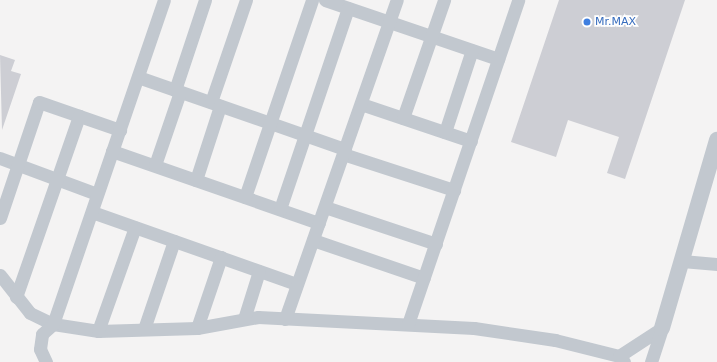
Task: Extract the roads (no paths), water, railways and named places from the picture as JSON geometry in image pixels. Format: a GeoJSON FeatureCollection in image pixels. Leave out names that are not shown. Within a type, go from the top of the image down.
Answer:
{"type":"FeatureCollection","features":[{"type":"Feature","properties":{"kind":"street"},"geometry":{"type":"LineString","coordinates":[[46,362],[40,349],[42,334],[53,324],[164,0]]}},
{"type":"Feature","properties":{"kind":"street"},"geometry":{"type":"LineString","coordinates":[[155,165],[205,0]]}},
{"type":"Feature","properties":{"kind":"street"},"geometry":{"type":"LineString","coordinates":[[196,180],[246,0]]}},
{"type":"Feature","properties":{"kind":"street"},"geometry":{"type":"LineString","coordinates":[[245,197],[312,0]]}},
{"type":"Feature","properties":{"kind":"street"},"geometry":{"type":"LineString","coordinates":[[325,0],[353,6],[390,22],[498,59]]}},
{"type":"Feature","properties":{"kind":"street"},"geometry":{"type":"LineString","coordinates":[[285,319],[397,0]]}},
{"type":"Feature","properties":{"kind":"street"},"geometry":{"type":"LineString","coordinates":[[404,118],[444,0]]}},
{"type":"Feature","properties":{"kind":"street"},"geometry":{"type":"LineString","coordinates":[[408,324],[518,0]]}},
{"type":"Feature","properties":{"kind":"street"},"geometry":{"type":"LineString","coordinates":[[280,209],[305,135],[353,6]]}},
{"type":"Feature","properties":{"kind":"street"},"geometry":{"type":"LineString","coordinates":[[445,132],[472,50]]}},
{"type":"Feature","properties":{"kind":"street"},"geometry":{"type":"LineString","coordinates":[[138,77],[305,135],[344,152],[454,190]]}},
{"type":"Feature","properties":{"kind":"street"},"geometry":{"type":"LineString","coordinates":[[0,218],[39,102],[120,130]]}},
{"type":"Feature","properties":{"kind":"street"},"geometry":{"type":"LineString","coordinates":[[361,104],[471,141]]}},
{"type":"Feature","properties":{"kind":"street"},"geometry":{"type":"LineString","coordinates":[[16,297],[79,116]]}},
{"type":"Feature","properties":{"kind":"street"},"geometry":{"type":"LineString","coordinates":[[650,362],[662,328],[717,140]]}},
{"type":"Feature","properties":{"kind":"street"},"geometry":{"type":"LineString","coordinates":[[112,150],[319,223]]}},
{"type":"Feature","properties":{"kind":"street"},"geometry":{"type":"LineString","coordinates":[[0,158],[98,194]]}},
{"type":"Feature","properties":{"kind":"street"},"geometry":{"type":"LineString","coordinates":[[325,207],[436,244]]}},
{"type":"Feature","properties":{"kind":"street"},"geometry":{"type":"LineString","coordinates":[[92,212],[297,284]]}},
{"type":"Feature","properties":{"kind":"street"},"geometry":{"type":"LineString","coordinates":[[98,331],[135,227]]}},
{"type":"Feature","properties":{"kind":"street"},"geometry":{"type":"LineString","coordinates":[[313,240],[424,278]]}},
{"type":"Feature","properties":{"kind":"street"},"geometry":{"type":"LineString","coordinates":[[144,329],[174,241]]}},
{"type":"Feature","properties":{"kind":"street"},"geometry":{"type":"LineString","coordinates":[[197,328],[221,257]]}},
{"type":"Feature","properties":{"kind":"street"},"geometry":{"type":"LineString","coordinates":[[682,261],[717,264]]}},
{"type":"Feature","properties":{"kind":"street"},"geometry":{"type":"LineString","coordinates":[[244,319],[259,271]]}},
{"type":"Feature","properties":{"kind":"street"},"geometry":{"type":"LineString","coordinates":[[0,275],[30,313],[53,324],[98,331],[197,328],[244,319],[285,319],[408,324],[516,333],[588,346],[621,359],[662,328]]}},
{"type":"Feature","properties":{"kind":"place","name":"Mr.MAX"},"geometry":{"type":"Point","coordinates":[587,22]}}]}
